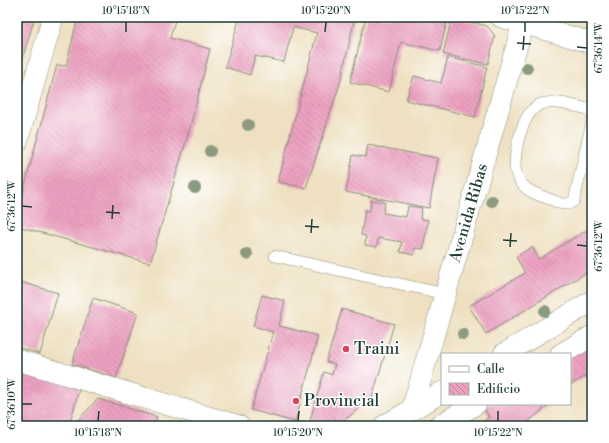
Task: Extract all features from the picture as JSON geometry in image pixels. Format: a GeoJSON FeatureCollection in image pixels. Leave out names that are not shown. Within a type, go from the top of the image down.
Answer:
{"type":"FeatureCollection","features":[{"type":"Feature","properties":{"kind":"street"},"geometry":{"type":"LineString","coordinates":[[17,142],[53,17]]}},
{"type":"Feature","properties":{"kind":"street"},"geometry":{"type":"LineString","coordinates":[[501,17],[524,20],[592,43]]}},
{"type":"Feature","properties":{"kind":"street","name":"Avenida Ribas"},"geometry":{"type":"LineString","coordinates":[[412,410],[524,20]]}},
{"type":"Feature","properties":{"kind":"street"},"geometry":{"type":"LineString","coordinates":[[506,353],[592,301]]}},
{"type":"Feature","properties":{"kind":"street"},"geometry":{"type":"LineString","coordinates":[[563,353],[592,336]]}},
{"type":"Feature","properties":{"kind":"street"},"geometry":{"type":"LineString","coordinates":[[17,360],[239,426]]}},
{"type":"Feature","properties":{"kind":"street"},"geometry":{"type":"LineString","coordinates":[[384,426],[441,393]]}},
{"type":"Feature","properties":{"kind":"street"},"geometry":{"type":"LineString","coordinates":[[438,426],[474,405]]}},
{"type":"Feature","properties":{"kind":"lane"},"geometry":{"type":"LineString","coordinates":[[592,110],[562,103],[545,103],[531,110],[521,127],[514,169],[522,184],[528,190],[564,204],[570,204],[574,201],[592,121]]}},
{"type":"Feature","properties":{"kind":"lane"},"geometry":{"type":"LineString","coordinates":[[275,256],[445,294]]}},
{"type":"Feature","properties":{"kind":"building"},"geometry":{"type":"Polygon","coordinates":[[[17,17],[35,17],[17,76],[17,17]]]}},
{"type":"Feature","properties":{"kind":"building"},"geometry":{"type":"Polygon","coordinates":[[[78,17],[176,17],[170,38],[210,49],[189,131],[150,263],[17,226],[17,215],[57,65],[66,66],[78,17]]]}},
{"type":"Feature","properties":{"kind":"building"},"geometry":{"type":"Polygon","coordinates":[[[240,17],[355,17],[341,80],[306,188],[278,182],[317,33],[293,27],[284,62],[255,56],[250,75],[225,67],[240,17]]]}},
{"type":"Feature","properties":{"kind":"building"},"geometry":{"type":"Polygon","coordinates":[[[366,17],[448,17],[440,51],[401,42],[389,92],[350,82],[366,17]]]}},
{"type":"Feature","properties":{"kind":"building"},"geometry":{"type":"Polygon","coordinates":[[[452,17],[487,26],[495,36],[488,64],[443,54],[452,17]]]}},
{"type":"Feature","properties":{"kind":"building"},"geometry":{"type":"Polygon","coordinates":[[[566,17],[592,17],[592,24],[566,18],[566,17]]]}},
{"type":"Feature","properties":{"kind":"building"},"geometry":{"type":"Polygon","coordinates":[[[448,57],[487,67],[475,117],[406,100],[414,76],[441,83],[448,57]]]}},
{"type":"Feature","properties":{"kind":"building"},"geometry":{"type":"Polygon","coordinates":[[[368,145],[438,158],[429,208],[346,192],[353,155],[366,157],[368,145]]]}},
{"type":"Feature","properties":{"kind":"building"},"geometry":{"type":"Polygon","coordinates":[[[371,200],[385,202],[383,213],[406,217],[408,206],[422,208],[420,219],[428,220],[423,249],[415,248],[414,255],[400,252],[402,242],[378,238],[377,247],[365,245],[366,236],[361,235],[365,210],[370,211],[371,200]]]}},
{"type":"Feature","properties":{"kind":"building"},"geometry":{"type":"Polygon","coordinates":[[[592,227],[592,269],[486,334],[469,306],[525,273],[516,257],[532,247],[539,259],[592,227]]]}},
{"type":"Feature","properties":{"kind":"building"},"geometry":{"type":"Polygon","coordinates":[[[17,281],[58,293],[40,354],[17,347],[17,281]]]}},
{"type":"Feature","properties":{"kind":"building"},"geometry":{"type":"Polygon","coordinates":[[[262,295],[285,301],[279,326],[318,336],[295,422],[251,410],[273,332],[253,326],[262,295]]]}},
{"type":"Feature","properties":{"kind":"building"},"geometry":{"type":"Polygon","coordinates":[[[93,298],[138,313],[116,378],[72,364],[93,298]]]}},
{"type":"Feature","properties":{"kind":"building"},"geometry":{"type":"Polygon","coordinates":[[[342,309],[394,324],[372,398],[337,426],[317,426],[309,424],[324,372],[332,375],[335,364],[326,362],[342,309]]]}},
{"type":"Feature","properties":{"kind":"building"},"geometry":{"type":"Polygon","coordinates":[[[592,339],[592,373],[571,384],[571,353],[592,339]]]}},
{"type":"Feature","properties":{"kind":"building"},"geometry":{"type":"Polygon","coordinates":[[[17,368],[80,386],[69,426],[17,426],[17,368]]]}},
{"type":"Feature","properties":{"kind":"building"},"geometry":{"type":"Polygon","coordinates":[[[98,399],[157,417],[155,426],[85,426],[75,423],[98,399]]]}},
{"type":"Feature","properties":{"kind":"building"},"geometry":{"type":"Polygon","coordinates":[[[488,405],[549,405],[523,426],[477,426],[489,417],[484,408],[488,405]]]}},
{"type":"Feature","properties":{"kind":"place","name":"Traini"},"geometry":{"type":"Point","coordinates":[346,349]}},
{"type":"Feature","properties":{"kind":"place","name":"Provincial"},"geometry":{"type":"Point","coordinates":[296,401]}}]}
